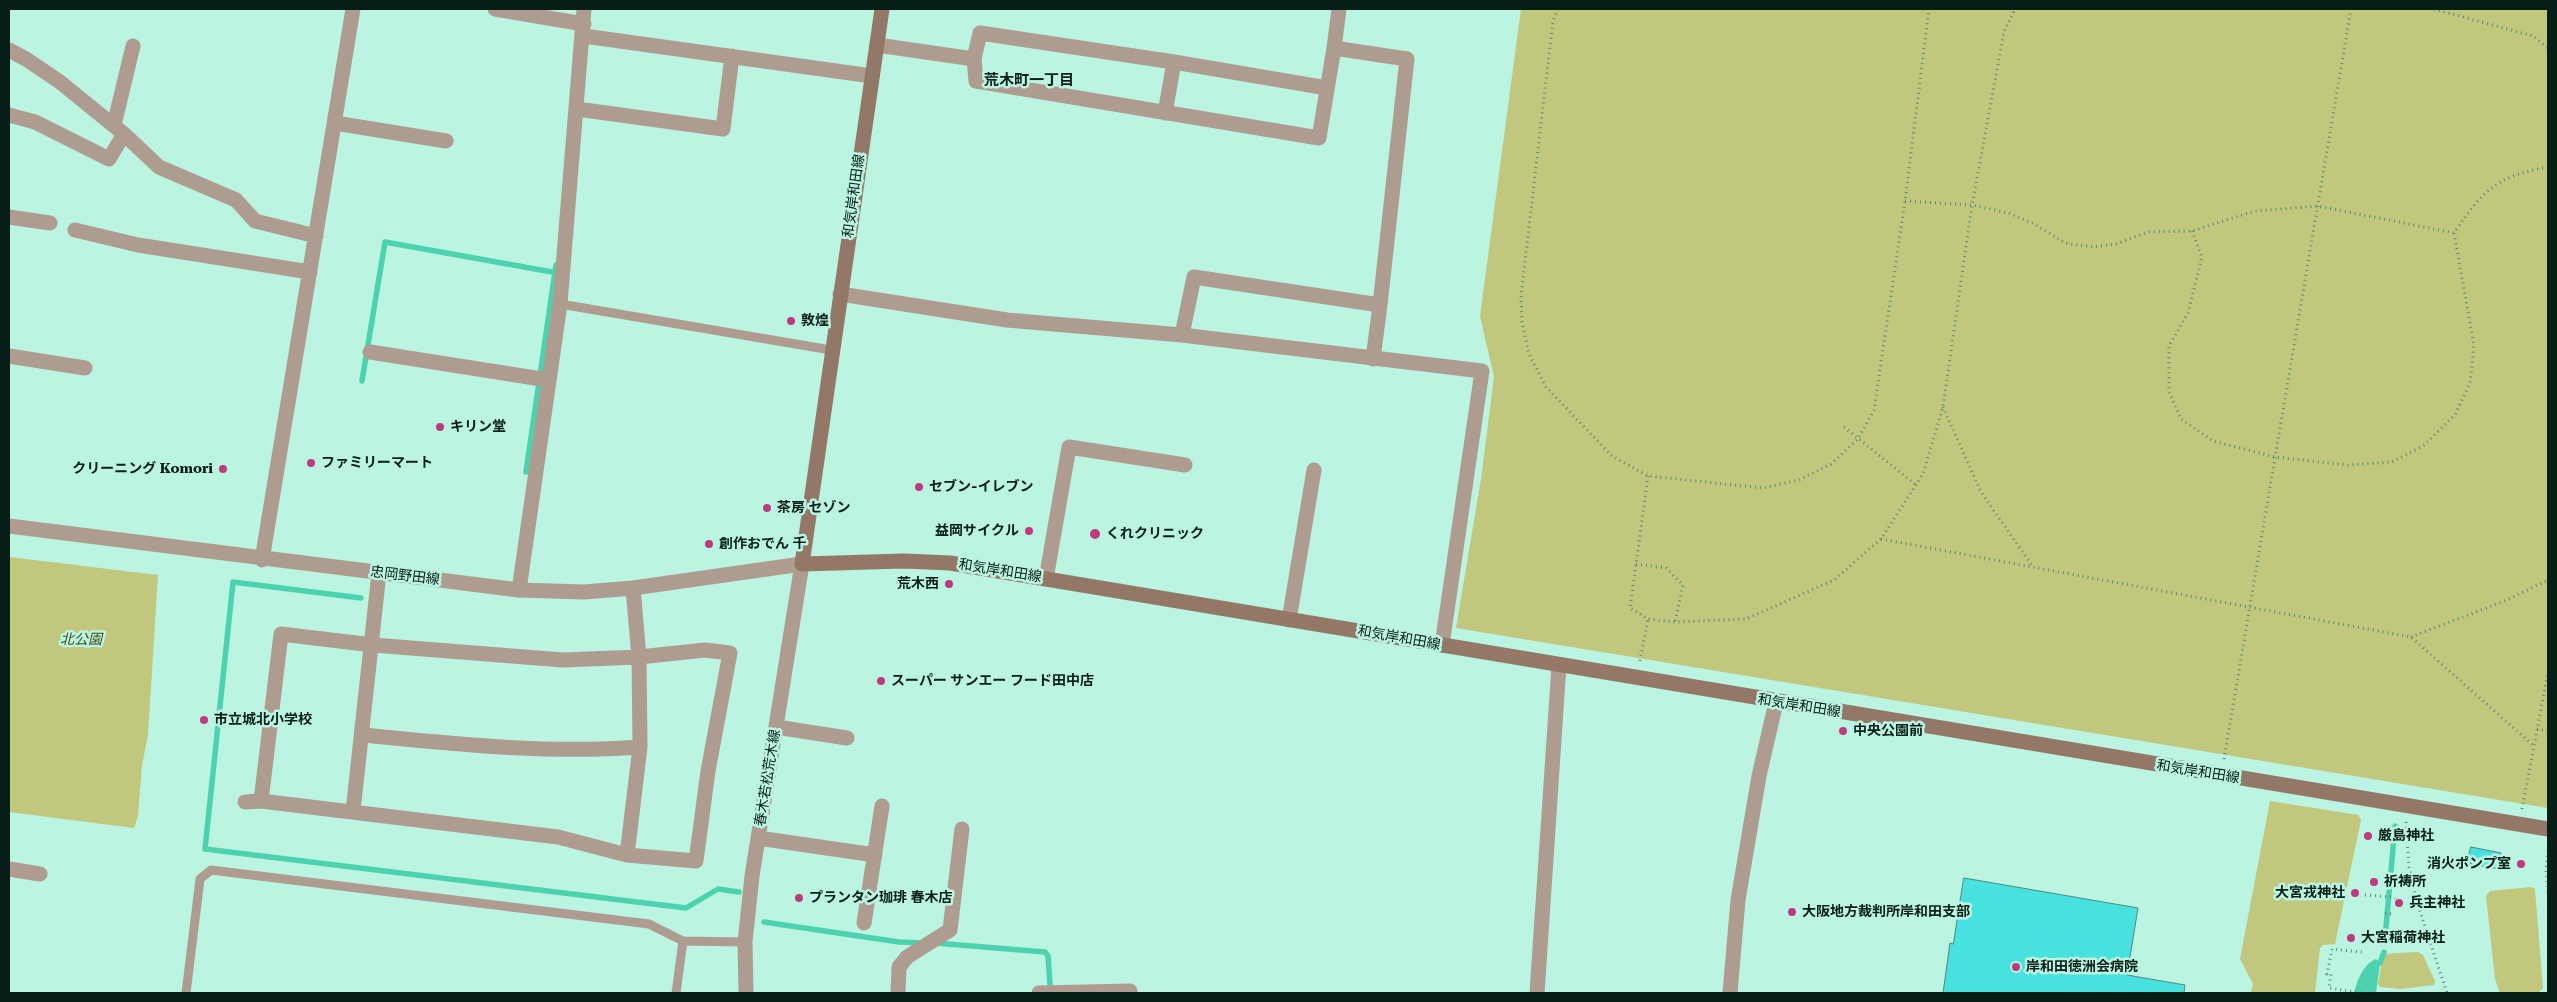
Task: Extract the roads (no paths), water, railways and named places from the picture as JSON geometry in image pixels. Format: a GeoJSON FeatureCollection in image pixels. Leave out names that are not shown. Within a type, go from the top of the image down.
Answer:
{"type":"FeatureCollection","features":[{"type":"Feature","properties":{"kind":"main road","name":"和気岸和田線"},"geometry":{"type":"LineString","coordinates":[[882,9],[802,564],[904,561],[950,563],[2548,830]]}},
{"type":"Feature","properties":{"kind":"street"},"geometry":{"type":"LineString","coordinates":[[262,560],[336,123],[353,9]]}},
{"type":"Feature","properties":{"kind":"street"},"geometry":{"type":"LineString","coordinates":[[495,9],[584,23],[732,56],[872,76]]}},
{"type":"Feature","properties":{"kind":"street"},"geometry":{"type":"LineString","coordinates":[[1327,88],[1174,62],[980,34],[974,59],[976,81],[1319,138],[1340,9]]}},
{"type":"Feature","properties":{"kind":"street"},"geometry":{"type":"LineString","coordinates":[[519,590],[560,304],[584,23]]}},
{"type":"Feature","properties":{"kind":"street"},"geometry":{"type":"LineString","coordinates":[[877,45],[974,59]]}},
{"type":"Feature","properties":{"kind":"street"},"geometry":{"type":"LineString","coordinates":[[9,115],[35,122],[109,159],[119,130],[133,46]]}},
{"type":"Feature","properties":{"kind":"street"},"geometry":{"type":"LineString","coordinates":[[1334,48],[1407,60],[1374,359]]}},
{"type":"Feature","properties":{"kind":"street"},"geometry":{"type":"LineString","coordinates":[[9,50],[60,82],[119,130],[159,167],[236,200],[255,221],[316,236]]}},
{"type":"Feature","properties":{"kind":"street"},"geometry":{"type":"LineString","coordinates":[[577,109],[723,129],[732,56]]}},
{"type":"Feature","properties":{"kind":"street"},"geometry":{"type":"LineString","coordinates":[[1165,113],[1174,62]]}},
{"type":"Feature","properties":{"kind":"street"},"geometry":{"type":"LineString","coordinates":[[336,123],[446,142]]}},
{"type":"Feature","properties":{"kind":"street"},"geometry":{"type":"LineString","coordinates":[[9,217],[50,223]]}},
{"type":"Feature","properties":{"kind":"street"},"geometry":{"type":"LineString","coordinates":[[75,230],[138,245],[310,272]]}},
{"type":"Feature","properties":{"kind":"street"},"geometry":{"type":"LineString","coordinates":[[1182,335],[1194,277],[1380,305]]}},
{"type":"Feature","properties":{"kind":"street"},"geometry":{"type":"LineString","coordinates":[[840,294],[1007,320],[1182,335],[1482,371],[1442,645]]}},
{"type":"Feature","properties":{"kind":"street"},"geometry":{"type":"LineString","coordinates":[[370,352],[548,380]]}},
{"type":"Feature","properties":{"kind":"street"},"geometry":{"type":"LineString","coordinates":[[9,356],[85,368]]}},
{"type":"Feature","properties":{"kind":"street"},"geometry":{"type":"LineString","coordinates":[[1046,579],[1069,447],[1185,465]]}},
{"type":"Feature","properties":{"kind":"street"},"geometry":{"type":"LineString","coordinates":[[1289,620],[1314,470]]}},
{"type":"Feature","properties":{"kind":"street","name":"忠岡野田線"},"geometry":{"type":"LineString","coordinates":[[9,526],[262,560],[519,590],[584,592],[633,588],[802,564]]}},
{"type":"Feature","properties":{"kind":"street","name":"春木若松荒木線"},"geometry":{"type":"LineString","coordinates":[[746,993],[745,942],[758,838],[802,564]]}},
{"type":"Feature","properties":{"kind":"street"},"geometry":{"type":"LineString","coordinates":[[353,811],[373,645],[379,573]]}},
{"type":"Feature","properties":{"kind":"street"},"geometry":{"type":"LineString","coordinates":[[627,855],[640,747],[639,657],[633,588]]}},
{"type":"Feature","properties":{"kind":"street"},"geometry":{"type":"LineString","coordinates":[[245,802],[261,801],[353,811],[558,837],[627,855],[696,861],[708,771],[730,653],[705,650],[639,657],[563,660],[373,645],[281,634],[261,801]]}},
{"type":"Feature","properties":{"kind":"street"},"geometry":{"type":"LineString","coordinates":[[1536,993],[1559,665]]}},
{"type":"Feature","properties":{"kind":"street"},"geometry":{"type":"LineString","coordinates":[[1730,993],[1738,900],[1759,776],[1776,702]]}},
{"type":"Feature","properties":{"kind":"street"},"geometry":{"type":"LineString","coordinates":[[776,727],[847,738]]}},
{"type":"Feature","properties":{"kind":"street"},"geometry":{"type":"LineString","coordinates":[[363,735],[485,747],[595,750],[640,747]]}},
{"type":"Feature","properties":{"kind":"street"},"geometry":{"type":"LineString","coordinates":[[864,924],[882,806]]}},
{"type":"Feature","properties":{"kind":"street"},"geometry":{"type":"LineString","coordinates":[[898,993],[899,967],[907,957],[950,930],[962,829]]}},
{"type":"Feature","properties":{"kind":"street"},"geometry":{"type":"LineString","coordinates":[[758,838],[875,854]]}},
{"type":"Feature","properties":{"kind":"street"},"geometry":{"type":"LineString","coordinates":[[9,869],[40,874]]}},
{"type":"Feature","properties":{"kind":"street"},"geometry":{"type":"LineString","coordinates":[[1039,993],[1130,991]]}},
{"type":"Feature","properties":{"kind":"lane"},"geometry":{"type":"LineString","coordinates":[[560,304],[832,350]]}},
{"type":"Feature","properties":{"kind":"lane"},"geometry":{"type":"LineString","coordinates":[[186,993],[200,879],[210,870],[649,924],[683,941],[745,942]]}},
{"type":"Feature","properties":{"kind":"lane"},"geometry":{"type":"LineString","coordinates":[[676,993],[683,941]]}},
{"type":"Feature","properties":{"kind":"waterway"},"geometry":{"type":"LineString","coordinates":[[362,381],[385,242],[552,272]]}},
{"type":"Feature","properties":{"kind":"waterway"},"geometry":{"type":"LineString","coordinates":[[526,472],[556,265]]}},
{"type":"Feature","properties":{"kind":"waterway"},"geometry":{"type":"LineString","coordinates":[[361,598],[233,582],[205,849],[686,908],[718,889],[739,892]]}},
{"type":"Feature","properties":{"kind":"waterway"},"geometry":{"type":"LineString","coordinates":[[2385,938],[2395,826]]}},
{"type":"Feature","properties":{"kind":"waterway"},"geometry":{"type":"LineString","coordinates":[[764,922],[899,942],[923,943]]}},
{"type":"Feature","properties":{"kind":"waterway"},"geometry":{"type":"LineString","coordinates":[[935,943],[1045,952],[1048,956],[1050,985]]}},
{"type":"Feature","properties":{"kind":"waterway"},"geometry":{"type":"LineString","coordinates":[[2380,963],[2384,952]]}},
{"type":"Feature","properties":{"kind":"place","name":"敦煌"},"geometry":{"type":"Point","coordinates":[791,321]}},
{"type":"Feature","properties":{"kind":"place","name":"キリン堂"},"geometry":{"type":"Point","coordinates":[440,427]}},
{"type":"Feature","properties":{"kind":"place","name":"ファミリーマート"},"geometry":{"type":"Point","coordinates":[311,463]}},
{"type":"Feature","properties":{"kind":"place","name":"クリーニング Komori"},"geometry":{"type":"Point","coordinates":[223,469]}},
{"type":"Feature","properties":{"kind":"place","name":"セブン-イレブン"},"geometry":{"type":"Point","coordinates":[919,487]}},
{"type":"Feature","properties":{"kind":"place","name":"茶房 セゾン"},"geometry":{"type":"Point","coordinates":[767,508]}},
{"type":"Feature","properties":{"kind":"place","name":"益岡サイクル"},"geometry":{"type":"Point","coordinates":[1029,531]}},
{"type":"Feature","properties":{"kind":"place","name":"くれクリニック"},"geometry":{"type":"Point","coordinates":[1095,534]}},
{"type":"Feature","properties":{"kind":"place","name":"創作おでん 千"},"geometry":{"type":"Point","coordinates":[709,544]}},
{"type":"Feature","properties":{"kind":"place","name":"荒木西"},"geometry":{"type":"Point","coordinates":[949,584]}},
{"type":"Feature","properties":{"kind":"place","name":"スーパー サンエー フード田中店"},"geometry":{"type":"Point","coordinates":[881,681]}},
{"type":"Feature","properties":{"kind":"place","name":"市立城北小学校"},"geometry":{"type":"Point","coordinates":[204,720]}},
{"type":"Feature","properties":{"kind":"place","name":"中央公園前"},"geometry":{"type":"Point","coordinates":[1843,731]}},
{"type":"Feature","properties":{"kind":"place","name":"厳島神社"},"geometry":{"type":"Point","coordinates":[2368,836]}},
{"type":"Feature","properties":{"kind":"place","name":"消火ポンプ室"},"geometry":{"type":"Point","coordinates":[2521,864]}},
{"type":"Feature","properties":{"kind":"place","name":"祈祷所"},"geometry":{"type":"Point","coordinates":[2374,882]}},
{"type":"Feature","properties":{"kind":"place","name":"大宮戎神社"},"geometry":{"type":"Point","coordinates":[2355,893]}},
{"type":"Feature","properties":{"kind":"place","name":"プランタン珈琲 春木店"},"geometry":{"type":"Point","coordinates":[799,898]}},
{"type":"Feature","properties":{"kind":"place","name":"兵主神社"},"geometry":{"type":"Point","coordinates":[2399,903]}},
{"type":"Feature","properties":{"kind":"place","name":"大阪地方裁判所岸和田支部"},"geometry":{"type":"Point","coordinates":[1792,912]}},
{"type":"Feature","properties":{"kind":"place","name":"大宮稲荷神社"},"geometry":{"type":"Point","coordinates":[2351,938]}},
{"type":"Feature","properties":{"kind":"place","name":"岸和田徳洲会病院"},"geometry":{"type":"Point","coordinates":[2016,967]}},
{"type":"Feature","properties":{"kind":"district","name":"荒木町一丁目"},"geometry":{"type":"Point","coordinates":[1029,81]}},
{"type":"Feature","properties":{"kind":"park label","name":"北公園"},"geometry":{"type":"Point","coordinates":[81,640]}}]}
